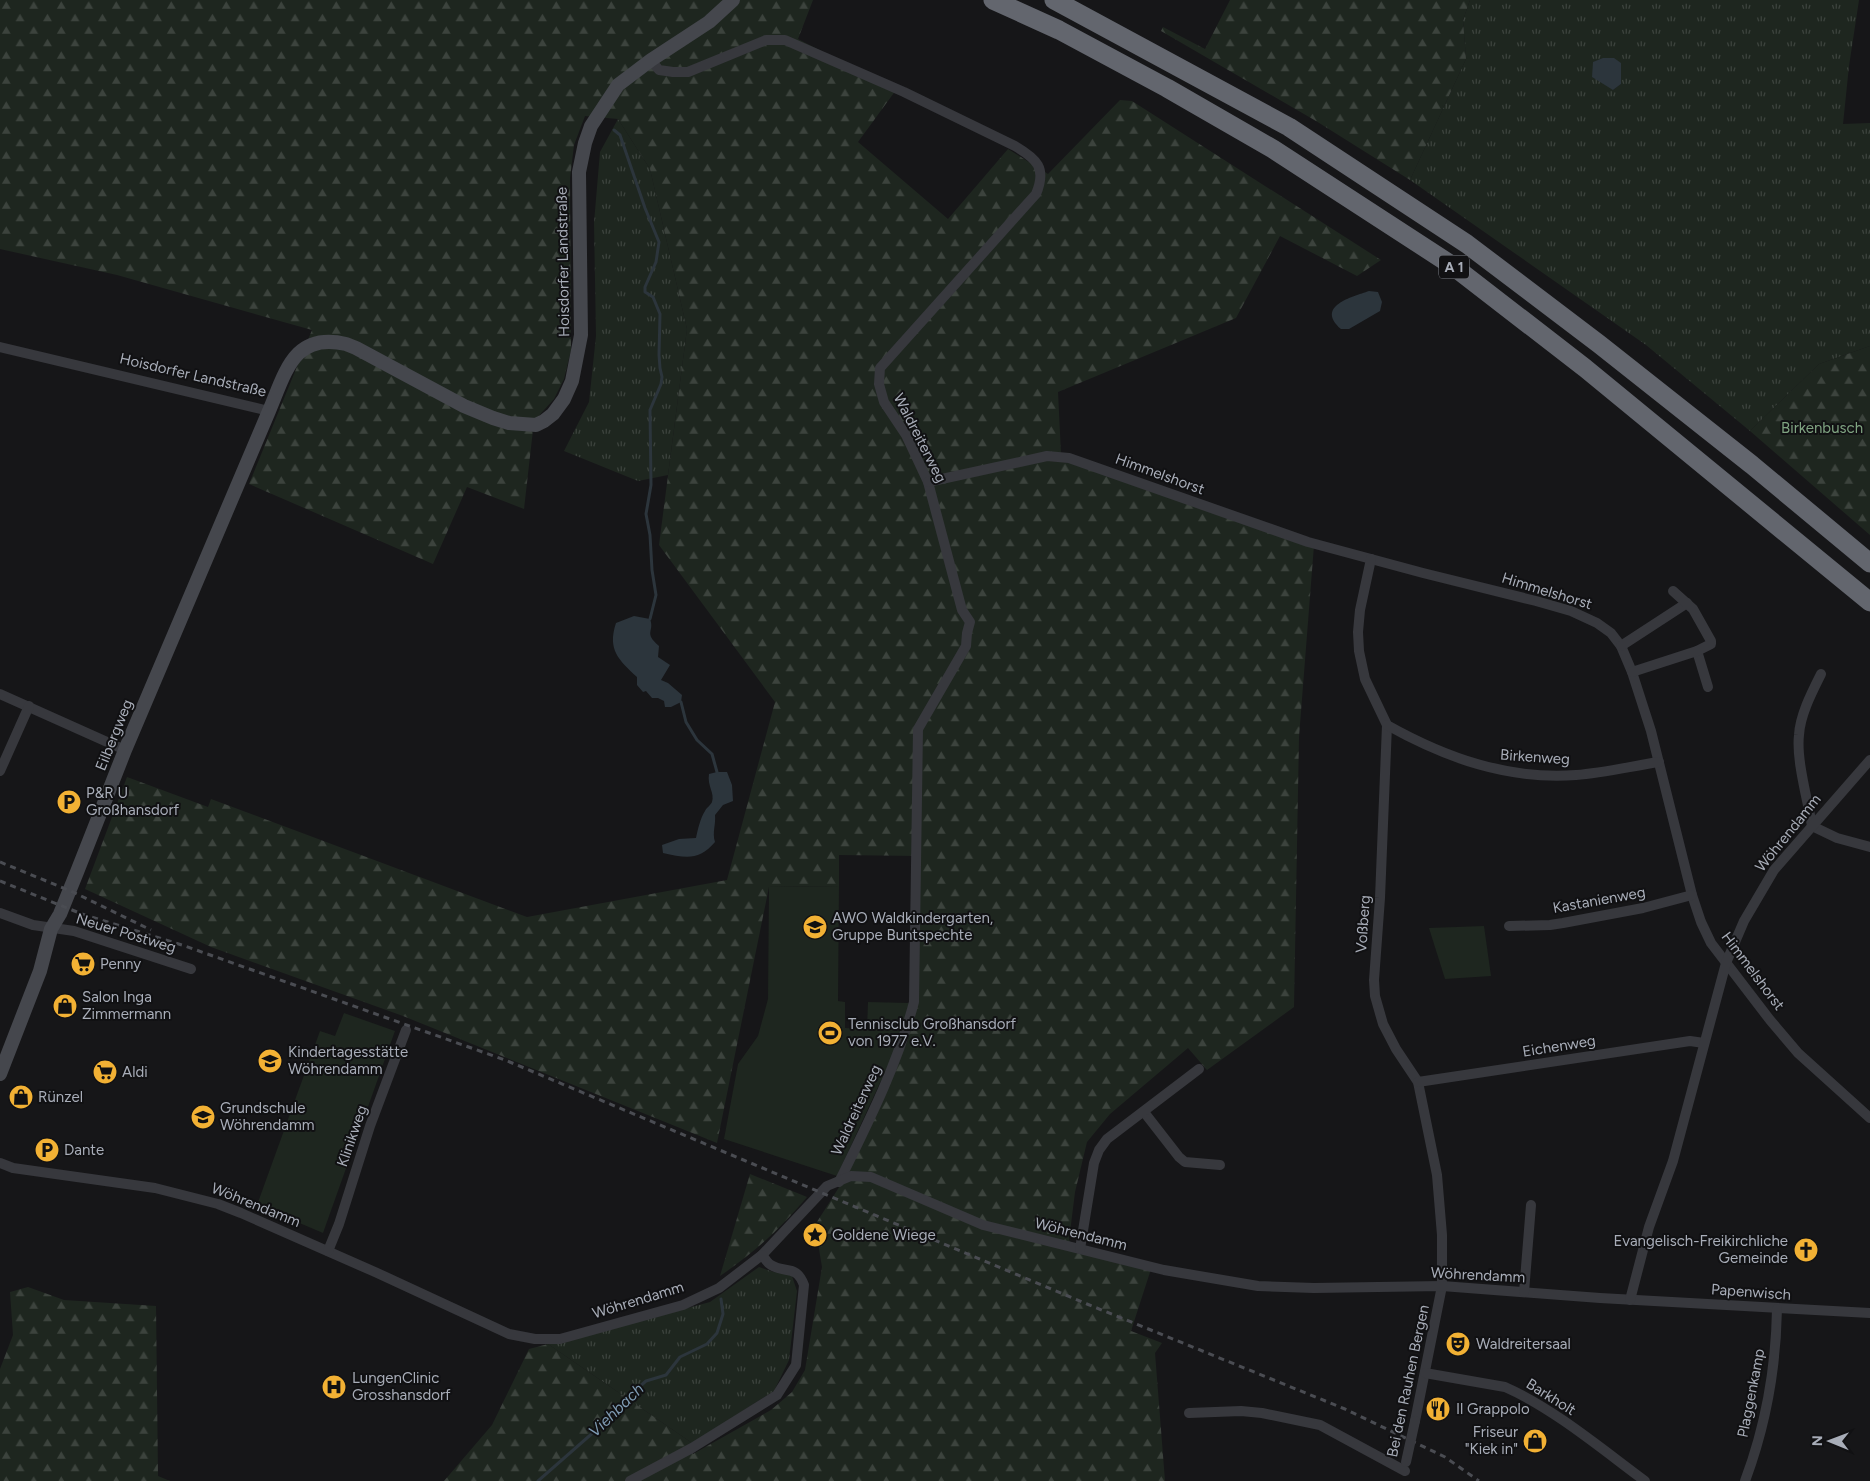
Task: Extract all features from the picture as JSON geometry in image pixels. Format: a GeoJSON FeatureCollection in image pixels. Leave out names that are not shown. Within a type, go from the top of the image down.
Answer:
{"type":"FeatureCollection","features":[{"type":"Feature","properties":{"kind":"highway","name":"A 1"},"geometry":{"type":"LineString","coordinates":[[993,0],[1059,30],[1159,83],[1274,149],[1453,266],[1585,368],[1870,602]]}},
{"type":"Feature","properties":{"kind":"highway","name":"A 1"},"geometry":{"type":"LineString","coordinates":[[1054,0],[1288,128],[1467,244],[1599,344],[1752,465],[1870,564]]}},
{"type":"Feature","properties":{"kind":"main road","name":"Hoisdorfer Landstraße"},"geometry":{"type":"LineString","coordinates":[[268,411],[293,360],[304,348],[312,343],[331,341],[356,348],[457,403],[493,418],[509,423],[536,425],[553,414],[564,398],[572,381],[581,335],[579,172],[585,143],[591,126],[618,85],[651,60],[709,22],[733,0]]}},
{"type":"Feature","properties":{"kind":"main road","name":"Eilbergweg"},"geometry":{"type":"LineString","coordinates":[[0,1074],[40,970],[50,929],[60,914],[78,872],[125,750],[268,411]]}},
{"type":"Feature","properties":{"kind":"street","name":"Waldreiterweg"},"geometry":{"type":"LineString","coordinates":[[651,60],[658,70],[688,72],[755,43],[766,40],[786,40],[904,92],[1015,146],[1031,156],[1040,168],[1042,181],[1036,194],[880,368],[879,384],[884,402],[906,436],[928,482],[962,610],[970,622],[966,646],[918,729],[914,1002],[904,1038],[876,1106],[839,1182]]}},
{"type":"Feature","properties":{"kind":"street","name":"Hoisdorfer Landstraße"},"geometry":{"type":"LineString","coordinates":[[0,347],[268,411]]}},
{"type":"Feature","properties":{"kind":"street","name":"Himmelshorst"},"geometry":{"type":"LineString","coordinates":[[928,482],[1047,456],[1069,458],[1273,531],[1371,559],[1571,611],[1585,616],[1604,628],[1611,633],[1620,646],[1632,672],[1659,762],[1692,895],[1700,922],[1711,943],[1798,1053],[1870,1118]]}},
{"type":"Feature","properties":{"kind":"street","name":"Voßberg"},"geometry":{"type":"LineString","coordinates":[[1371,559],[1360,610],[1359,651],[1365,679],[1387,725],[1380,898],[1374,980],[1375,996],[1383,1024],[1396,1049],[1418,1082],[1437,1175],[1442,1234],[1442,1286]]}},
{"type":"Feature","properties":{"kind":"street"},"geometry":{"type":"LineString","coordinates":[[1632,672],[1709,646],[1711,641],[1693,609],[1673,591]]}},
{"type":"Feature","properties":{"kind":"street"},"geometry":{"type":"LineString","coordinates":[[1620,646],[1687,603]]}},
{"type":"Feature","properties":{"kind":"street"},"geometry":{"type":"LineString","coordinates":[[1697,651],[1708,687]]}},
{"type":"Feature","properties":{"kind":"street"},"geometry":{"type":"LineString","coordinates":[[1821,674],[1798,735],[1812,826],[1837,838],[1870,847]]}},
{"type":"Feature","properties":{"kind":"street"},"geometry":{"type":"LineString","coordinates":[[0,694],[125,750]]}},
{"type":"Feature","properties":{"kind":"street"},"geometry":{"type":"LineString","coordinates":[[0,771],[29,706]]}},
{"type":"Feature","properties":{"kind":"street","name":"Birkenweg"},"geometry":{"type":"LineString","coordinates":[[1387,725],[1418,743],[1447,755],[1493,769],[1515,773],[1551,776],[1575,775],[1659,762]]}},
{"type":"Feature","properties":{"kind":"street","name":"Wöhrendamm"},"geometry":{"type":"LineString","coordinates":[[0,1163],[14,1168],[155,1188],[199,1198],[241,1213],[328,1251],[509,1334],[534,1339],[560,1338],[683,1305],[719,1288],[762,1255],[827,1186],[851,1176],[871,1177],[983,1225],[1164,1270],[1258,1286],[1344,1288],[1442,1286],[1630,1300],[1650,1227],[1673,1161],[1726,963],[1744,921],[1774,870],[1870,760]]}},
{"type":"Feature","properties":{"kind":"street","name":"Kastanienweg"},"geometry":{"type":"LineString","coordinates":[[1510,926],[1557,924],[1644,908],[1692,895]]}},
{"type":"Feature","properties":{"kind":"street","name":"Neuer Postweg"},"geometry":{"type":"LineString","coordinates":[[0,913],[28,924],[50,929],[74,931],[191,969]]}},
{"type":"Feature","properties":{"kind":"street","name":"Klinikweg"},"geometry":{"type":"LineString","coordinates":[[328,1251],[340,1224],[370,1126],[406,1030]]}},
{"type":"Feature","properties":{"kind":"street","name":"Eichenweg"},"geometry":{"type":"LineString","coordinates":[[1418,1082],[1690,1041],[1704,1043]]}},
{"type":"Feature","properties":{"kind":"street"},"geometry":{"type":"LineString","coordinates":[[1080,1249],[1094,1163],[1099,1150],[1107,1139],[1199,1069]]}},
{"type":"Feature","properties":{"kind":"street"},"geometry":{"type":"LineString","coordinates":[[1144,1112],[1179,1158],[1185,1162],[1220,1165]]}},
{"type":"Feature","properties":{"kind":"street","name":"Wöhrendamm"},"geometry":{"type":"LineString","coordinates":[[0,1169],[14,1168]]}},
{"type":"Feature","properties":{"kind":"street"},"geometry":{"type":"LineString","coordinates":[[1524,1292],[1531,1205]]}},
{"type":"Feature","properties":{"kind":"street"},"geometry":{"type":"LineString","coordinates":[[630,1481],[692,1448],[778,1395],[796,1365],[804,1285],[801,1277],[795,1272],[770,1265],[762,1255]]}},
{"type":"Feature","properties":{"kind":"street","name":"Bei den Rauhen Bergen"},"geometry":{"type":"LineString","coordinates":[[1404,1471],[1442,1286]]}},
{"type":"Feature","properties":{"kind":"street","name":"Papenwisch"},"geometry":{"type":"LineString","coordinates":[[1630,1300],[1870,1313]]}},
{"type":"Feature","properties":{"kind":"street","name":"Plaggenkamp"},"geometry":{"type":"LineString","coordinates":[[1745,1481],[1761,1434],[1772,1383],[1776,1352],[1777,1309]]}},
{"type":"Feature","properties":{"kind":"street","name":"Barkholt"},"geometry":{"type":"LineString","coordinates":[[1425,1373],[1505,1387],[1518,1392],[1566,1423],[1645,1481]]}},
{"type":"Feature","properties":{"kind":"street"},"geometry":{"type":"LineString","coordinates":[[1189,1413],[1248,1411],[1320,1425],[1404,1471]]}},
{"type":"Feature","properties":{"kind":"green space"},"geometry":{"type":"Polygon","coordinates":[[[0,0],[813,0],[798,39],[896,90],[858,142],[948,219],[1008,149],[1048,174],[1120,100],[1132,101],[1381,260],[1357,276],[1280,236],[1236,318],[1058,392],[1061,454],[1314,545],[1299,737],[1294,1007],[1207,1070],[1188,1048],[1110,1114],[1087,1142],[1075,1192],[1069,1240],[1077,1251],[1151,1269],[1131,1331],[1162,1343],[1155,1353],[1165,1481],[444,1481],[492,1425],[529,1349],[548,1344],[692,1443],[693,1454],[771,1410],[792,1392],[805,1370],[822,1267],[815,1225],[843,1181],[908,1040],[920,856],[839,855],[839,886],[769,887],[717,1143],[403,1016],[211,947],[85,889],[127,777],[208,807],[211,799],[527,917],[727,880],[775,702],[659,545],[687,329],[650,169],[618,119],[585,116],[574,145],[570,178],[571,350],[564,379],[554,399],[534,421],[524,509],[467,487],[433,564],[249,484],[312,330],[117,275],[0,249],[0,0]]]}},
{"type":"Feature","properties":{"kind":"green space"},"geometry":{"type":"Polygon","coordinates":[[[1230,0],[1470,0],[1463,20],[1466,59],[1410,180],[1316,121],[1161,31],[1163,27],[1205,49],[1230,0]]]}},
{"type":"Feature","properties":{"kind":"green space"},"geometry":{"type":"Polygon","coordinates":[[[1470,0],[1859,0],[1843,124],[1870,123],[1870,346],[1819,364],[1750,431],[1646,345],[1410,180],[1466,59],[1463,20],[1470,0]],[[1621,63],[1613,90],[1621,84],[1621,63]]]}},
{"type":"Feature","properties":{"kind":"green space"},"geometry":{"type":"Polygon","coordinates":[[[618,119],[650,169],[687,329],[668,475],[638,481],[564,451],[589,402],[596,336],[594,223],[600,152],[618,119]]]}},
{"type":"Feature","properties":{"kind":"green space","name":"Birkenbusch"},"geometry":{"type":"Polygon","coordinates":[[[1870,346],[1870,535],[1750,431],[1819,364],[1870,346]]]}},
{"type":"Feature","properties":{"kind":"green space","name":"Tennisclub Großhansdorf von 1977 e.V."},"geometry":{"type":"Polygon","coordinates":[[[839,886],[838,1001],[845,1002],[845,1028],[867,1029],[868,1002],[909,1003],[897,1046],[837,1176],[724,1139],[738,1064],[758,1036],[768,999],[769,887],[839,886]]]}},
{"type":"Feature","properties":{"kind":"green space"},"geometry":{"type":"Polygon","coordinates":[[[1484,926],[1491,976],[1445,979],[1429,928],[1484,926]]]}},
{"type":"Feature","properties":{"kind":"green space"},"geometry":{"type":"Polygon","coordinates":[[[344,1013],[395,1031],[323,1233],[257,1205],[320,1031],[335,1036],[344,1013]]]}},
{"type":"Feature","properties":{"kind":"green space"},"geometry":{"type":"Polygon","coordinates":[[[750,1174],[807,1197],[766,1240],[720,1276],[750,1174]]]}},
{"type":"Feature","properties":{"kind":"green space"},"geometry":{"type":"Polygon","coordinates":[[[759,1267],[773,1272],[791,1273],[797,1291],[789,1360],[774,1391],[692,1443],[548,1344],[710,1302],[759,1267]]]}},
{"type":"Feature","properties":{"kind":"green space"},"geometry":{"type":"Polygon","coordinates":[[[28,1287],[64,1300],[156,1306],[158,1476],[170,1481],[0,1481],[0,1369],[13,1335],[10,1292],[28,1287]]]}},
{"type":"Feature","properties":{"kind":"shaded area"},"geometry":{"type":"Polygon","coordinates":[[[1603,58],[1614,58],[1621,63],[1621,84],[1613,90],[1592,77],[1593,62],[1603,58]]]}},
{"type":"Feature","properties":{"kind":"shaded area"},"geometry":{"type":"Polygon","coordinates":[[[1369,291],[1378,292],[1382,302],[1380,311],[1349,329],[1341,329],[1334,321],[1332,314],[1334,308],[1354,296],[1369,291]]]}},
{"type":"Feature","properties":{"kind":"shaded area"},"geometry":{"type":"Polygon","coordinates":[[[634,616],[650,619],[650,635],[659,646],[658,657],[670,665],[661,680],[668,683],[682,695],[681,702],[671,707],[665,707],[664,701],[652,698],[646,691],[643,692],[637,685],[637,677],[616,654],[613,640],[616,623],[634,616]]]}},
{"type":"Feature","properties":{"kind":"shaded area"},"geometry":{"type":"Polygon","coordinates":[[[727,772],[732,785],[733,801],[723,805],[715,815],[715,842],[698,855],[685,857],[663,853],[662,845],[679,839],[696,838],[702,817],[713,799],[709,774],[727,772]]]}},
{"type":"Feature","properties":{"kind":"waterway"},"geometry":{"type":"LineString","coordinates":[[614,130],[620,135],[645,208],[659,242],[656,262],[645,287],[645,292],[653,297],[660,314],[659,355],[662,377],[650,410],[651,485],[646,514],[656,595],[650,619]]}},
{"type":"Feature","properties":{"kind":"waterway"},"geometry":{"type":"LineString","coordinates":[[681,702],[686,722],[697,740],[712,754],[717,772]]}},
{"type":"Feature","properties":{"kind":"waterway","name":"Viehbach"},"geometry":{"type":"LineString","coordinates":[[538,1481],[620,1409],[630,1395],[646,1381],[666,1375],[680,1357],[707,1344],[717,1333],[723,1314],[721,1299]]}},
{"type":"Feature","properties":{"kind":"railway"},"geometry":{"type":"LineString","coordinates":[[0,862],[73,892],[151,930]]}},
{"type":"Feature","properties":{"kind":"railway"},"geometry":{"type":"LineString","coordinates":[[0,881],[82,914],[185,946],[505,1060],[1087,1304],[1345,1409],[1445,1457],[1479,1481]]}},
{"type":"Feature","properties":{"kind":"place","name":"P&R U Großhansdorf"},"geometry":{"type":"Point","coordinates":[69,802]}},
{"type":"Feature","properties":{"kind":"place","name":"AWO Waldkindergarten, Gruppe Buntspechte"},"geometry":{"type":"Point","coordinates":[815,927]}},
{"type":"Feature","properties":{"kind":"place","name":"Penny"},"geometry":{"type":"Point","coordinates":[83,964]}},
{"type":"Feature","properties":{"kind":"place","name":"Salon Inga Zimmermann"},"geometry":{"type":"Point","coordinates":[65,1006]}},
{"type":"Feature","properties":{"kind":"place","name":"Tennisclub Großhansdorf von 1977 e.V."},"geometry":{"type":"Point","coordinates":[830,1033]}},
{"type":"Feature","properties":{"kind":"place","name":"Kindertagesstätte Wöhrendamm"},"geometry":{"type":"Point","coordinates":[270,1061]}},
{"type":"Feature","properties":{"kind":"place","name":"Aldi"},"geometry":{"type":"Point","coordinates":[105,1072]}},
{"type":"Feature","properties":{"kind":"place","name":"Rünzel"},"geometry":{"type":"Point","coordinates":[21,1097]}},
{"type":"Feature","properties":{"kind":"place","name":"Grundschule Wöhrendamm"},"geometry":{"type":"Point","coordinates":[203,1117]}},
{"type":"Feature","properties":{"kind":"place","name":"Dante"},"geometry":{"type":"Point","coordinates":[47,1150]}},
{"type":"Feature","properties":{"kind":"place","name":"Goldene Wiege"},"geometry":{"type":"Point","coordinates":[815,1235]}},
{"type":"Feature","properties":{"kind":"place","name":"Evangelisch-Freikirchliche Gemeinde"},"geometry":{"type":"Point","coordinates":[1806,1250]}},
{"type":"Feature","properties":{"kind":"place","name":"Waldreitersaal"},"geometry":{"type":"Point","coordinates":[1458,1344]}},
{"type":"Feature","properties":{"kind":"place","name":"LungenClinic Grosshansdorf"},"geometry":{"type":"Point","coordinates":[334,1387]}},
{"type":"Feature","properties":{"kind":"place","name":"Il Grappolo"},"geometry":{"type":"Point","coordinates":[1438,1409]}},
{"type":"Feature","properties":{"kind":"place","name":"Friseur \"Kiek in\""},"geometry":{"type":"Point","coordinates":[1535,1441]}}]}
